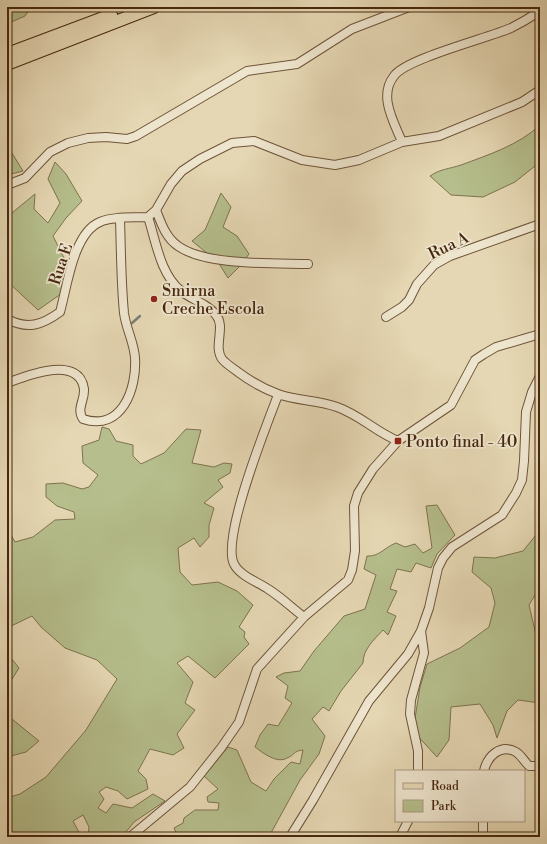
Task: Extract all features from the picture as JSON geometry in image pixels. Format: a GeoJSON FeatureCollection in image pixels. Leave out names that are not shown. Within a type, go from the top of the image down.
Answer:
{"type":"FeatureCollection","features":[{"type":"Feature","properties":{"kind":"main road"},"geometry":{"type":"LineString","coordinates":[[7,54],[133,7]]}},
{"type":"Feature","properties":{"kind":"main road"},"geometry":{"type":"LineString","coordinates":[[7,64],[154,7]]}},
{"type":"Feature","properties":{"kind":"street"},"geometry":{"type":"LineString","coordinates":[[7,185],[25,178],[50,152],[68,143],[88,138],[106,137],[127,139],[136,136],[247,70],[297,64],[352,29],[409,7]]}},
{"type":"Feature","properties":{"kind":"street"},"geometry":{"type":"LineString","coordinates":[[402,142],[389,112],[387,99],[394,76],[403,68],[422,59],[512,28],[540,11]]}},
{"type":"Feature","properties":{"kind":"street"},"geometry":{"type":"LineString","coordinates":[[398,441],[378,431],[354,414],[336,407],[278,395],[247,378],[221,358],[218,342],[220,323],[217,315],[209,308],[179,290],[165,270],[148,217],[156,210],[171,184],[182,171],[200,159],[232,143],[254,141],[302,160],[335,165],[359,160],[402,142],[439,136],[522,102],[540,90]]}},
{"type":"Feature","properties":{"kind":"street"},"geometry":{"type":"LineString","coordinates":[[156,210],[163,228],[177,246],[188,252],[231,262],[308,264]]}},
{"type":"Feature","properties":{"kind":"street","name":"Rua E"},"geometry":{"type":"LineString","coordinates":[[7,319],[17,324],[33,326],[46,322],[60,312],[73,259],[88,231],[99,222],[112,218],[120,219],[148,217]]}},
{"type":"Feature","properties":{"kind":"street"},"geometry":{"type":"LineString","coordinates":[[7,383],[42,370],[60,369],[70,372],[77,377],[82,384],[84,390],[79,411],[83,419],[90,421],[104,421],[115,416],[122,409],[135,382],[135,357],[124,313],[120,219]]}},
{"type":"Feature","properties":{"kind":"street","name":"Rua A"},"geometry":{"type":"LineString","coordinates":[[386,317],[402,307],[409,300],[423,275],[434,265],[450,256],[540,224]]}},
{"type":"Feature","properties":{"kind":"street"},"geometry":{"type":"LineString","coordinates":[[130,837],[190,787],[221,748],[239,722],[257,669],[304,617],[348,580],[352,570],[355,551],[354,506],[358,493],[373,469],[398,441],[451,405],[475,360],[496,347],[540,334]]}},
{"type":"Feature","properties":{"kind":"street"},"geometry":{"type":"LineString","coordinates":[[290,837],[313,800],[369,701],[408,654],[421,631],[429,608],[438,568],[443,558],[452,547],[502,514],[516,493],[522,480],[526,412],[532,392],[540,376]]}},
{"type":"Feature","properties":{"kind":"street"},"geometry":{"type":"LineString","coordinates":[[278,395],[245,487],[232,552],[235,564],[244,573],[269,589],[304,617]]}},
{"type":"Feature","properties":{"kind":"street"},"geometry":{"type":"LineString","coordinates":[[418,770],[418,751],[410,714],[411,700],[424,653],[421,631]]}},
{"type":"Feature","properties":{"kind":"street"},"geometry":{"type":"LineString","coordinates":[[484,770],[486,763],[498,750],[515,751],[529,766],[536,766],[540,764]]}},
{"type":"Feature","properties":{"kind":"street"},"geometry":{"type":"LineString","coordinates":[[400,837],[408,822]]}},
{"type":"Feature","properties":{"kind":"street"},"geometry":{"type":"LineString","coordinates":[[482,822],[483,837]]}},
{"type":"Feature","properties":{"kind":"green space"},"geometry":{"type":"Polygon","coordinates":[[[7,7],[31,7],[25,16],[7,24],[7,7]]]}},
{"type":"Feature","properties":{"kind":"green space"},"geometry":{"type":"Polygon","coordinates":[[[540,125],[540,162],[515,182],[483,197],[451,195],[430,176],[441,170],[461,165],[503,149],[523,138],[540,125]]]}},
{"type":"Feature","properties":{"kind":"green space"},"geometry":{"type":"Polygon","coordinates":[[[7,145],[23,171],[7,175],[7,145]]]}},
{"type":"Feature","properties":{"kind":"green space"},"geometry":{"type":"Polygon","coordinates":[[[55,162],[66,174],[82,201],[66,218],[53,236],[65,260],[61,294],[38,310],[8,282],[7,217],[35,194],[34,209],[48,223],[60,203],[48,179],[55,162]]]}},
{"type":"Feature","properties":{"kind":"green space"},"geometry":{"type":"Polygon","coordinates":[[[221,193],[231,207],[223,227],[237,236],[249,254],[228,278],[218,262],[192,241],[205,230],[221,193]]]}},
{"type":"Feature","properties":{"kind":"green space"},"geometry":{"type":"Polygon","coordinates":[[[102,427],[109,429],[116,441],[133,445],[133,456],[141,464],[164,453],[186,429],[201,430],[192,463],[214,467],[224,463],[232,464],[230,473],[218,480],[223,487],[204,503],[214,508],[209,525],[209,537],[200,547],[194,538],[178,548],[180,572],[192,585],[218,582],[237,591],[253,605],[239,627],[245,632],[244,637],[249,644],[215,678],[188,656],[177,663],[193,682],[185,703],[195,710],[177,734],[184,748],[173,755],[150,749],[138,771],[146,779],[148,789],[127,799],[118,791],[106,787],[99,792],[104,799],[98,808],[106,813],[113,804],[132,808],[153,794],[165,801],[134,822],[122,837],[88,837],[89,827],[83,815],[73,821],[81,836],[57,837],[35,832],[31,837],[7,837],[7,798],[20,794],[46,777],[86,730],[117,679],[97,660],[65,648],[41,627],[32,616],[7,628],[7,528],[15,542],[33,537],[55,520],[75,519],[74,512],[57,506],[46,497],[46,484],[63,483],[82,489],[89,487],[98,475],[83,463],[82,446],[99,440],[102,427]]]}},
{"type":"Feature","properties":{"kind":"green space"},"geometry":{"type":"Polygon","coordinates":[[[437,505],[455,535],[437,554],[431,568],[416,563],[411,572],[397,569],[390,589],[397,591],[387,612],[396,616],[388,635],[383,630],[370,645],[363,658],[363,663],[341,691],[329,711],[323,707],[312,719],[325,736],[319,754],[300,780],[271,833],[277,837],[178,837],[174,828],[183,823],[184,818],[195,810],[218,810],[219,803],[208,802],[207,797],[218,789],[204,776],[228,747],[237,750],[251,782],[266,791],[274,779],[291,762],[300,764],[303,750],[297,751],[287,758],[279,760],[270,757],[255,747],[260,735],[268,724],[278,726],[292,703],[285,698],[288,686],[276,677],[284,673],[300,671],[314,651],[344,616],[365,609],[376,575],[364,569],[367,556],[375,555],[396,543],[405,547],[415,544],[423,553],[432,548],[426,506],[437,505]]]}},
{"type":"Feature","properties":{"kind":"green space"},"geometry":{"type":"Polygon","coordinates":[[[540,530],[540,593],[535,595],[529,605],[540,652],[540,703],[518,700],[507,711],[497,738],[493,725],[480,704],[451,707],[449,740],[437,757],[413,731],[420,687],[427,664],[460,648],[489,627],[495,603],[491,588],[472,572],[474,557],[495,558],[523,551],[540,530]]]}},
{"type":"Feature","properties":{"kind":"green space"},"geometry":{"type":"Polygon","coordinates":[[[7,653],[19,668],[7,687],[7,653]]]}},
{"type":"Feature","properties":{"kind":"green space"},"geometry":{"type":"Polygon","coordinates":[[[7,715],[39,741],[26,752],[7,757],[7,715]]]}},
{"type":"Feature","properties":{"kind":"waterway"},"geometry":{"type":"LineString","coordinates":[[132,323],[140,316]]}},
{"type":"Feature","properties":{"kind":"place","name":"Smirna Creche Escola"},"geometry":{"type":"Point","coordinates":[154,299]}},
{"type":"Feature","properties":{"kind":"place","name":"Ponto final - 40"},"geometry":{"type":"Point","coordinates":[398,441]}}]}
